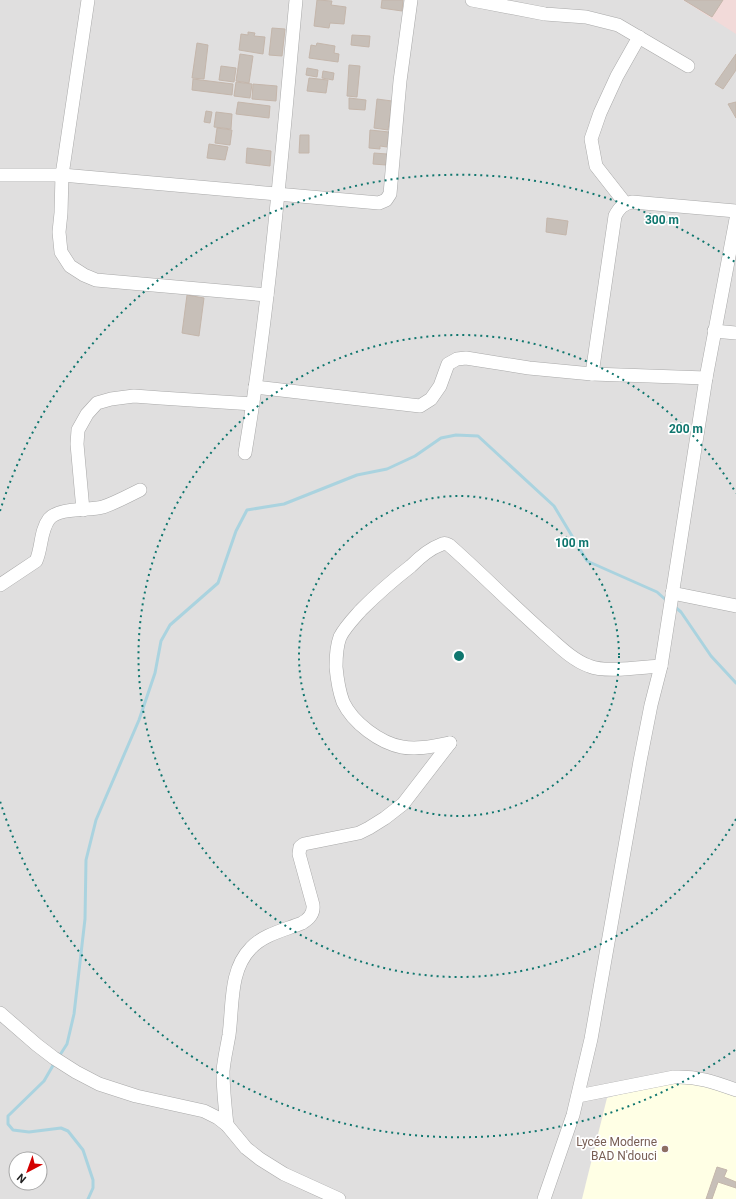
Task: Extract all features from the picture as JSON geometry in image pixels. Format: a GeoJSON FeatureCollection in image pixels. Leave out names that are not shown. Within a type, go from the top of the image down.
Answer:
{"type":"FeatureCollection","features":[{"type":"Feature","properties":{"kind":"street"},"geometry":{"type":"LineString","coordinates":[[88,0],[62,174],[59,232],[61,252],[70,266],[84,275],[96,280],[267,295]]}},
{"type":"Feature","properties":{"kind":"street"},"geometry":{"type":"LineString","coordinates":[[245,453],[267,295],[296,0]]}},
{"type":"Feature","properties":{"kind":"street"},"geometry":{"type":"LineString","coordinates":[[0,175],[62,174],[379,203],[386,200],[390,194],[400,81],[411,0]]}},
{"type":"Feature","properties":{"kind":"street"},"geometry":{"type":"LineString","coordinates":[[472,0],[545,14],[586,17],[618,25],[688,66]]}},
{"type":"Feature","properties":{"kind":"street"},"geometry":{"type":"LineString","coordinates":[[625,204],[596,166],[592,139],[600,113],[617,76],[639,37]]}},
{"type":"Feature","properties":{"kind":"street"},"geometry":{"type":"LineString","coordinates":[[592,374],[615,216],[619,208],[632,202],[736,211]]}},
{"type":"Feature","properties":{"kind":"street"},"geometry":{"type":"LineString","coordinates":[[544,1199],[571,1123],[591,1040],[630,817],[650,712],[661,666],[706,378],[735,227]]}},
{"type":"Feature","properties":{"kind":"street"},"geometry":{"type":"LineString","coordinates":[[714,331],[736,333]]}},
{"type":"Feature","properties":{"kind":"street"},"geometry":{"type":"LineString","coordinates":[[255,386],[420,406],[431,399],[440,386],[448,364],[457,359],[466,358],[529,368],[592,374],[706,378]]}},
{"type":"Feature","properties":{"kind":"street"},"geometry":{"type":"LineString","coordinates":[[83,510],[77,444],[78,430],[87,414],[98,403],[111,399],[134,396],[253,404]]}},
{"type":"Feature","properties":{"kind":"street"},"geometry":{"type":"LineString","coordinates":[[0,585],[36,561],[44,530],[49,519],[60,512],[103,507],[140,490]]}},
{"type":"Feature","properties":{"kind":"street"},"geometry":{"type":"LineString","coordinates":[[227,1125],[223,1069],[229,1035],[236,972],[250,948],[258,942],[270,935],[307,921],[311,916],[313,906],[299,854],[300,847],[304,844],[359,833],[385,818],[403,804],[450,743],[419,749],[400,747],[378,738],[362,726],[350,714],[343,702],[337,681],[336,663],[340,637],[356,616],[375,596],[417,560],[437,546],[446,544],[532,624],[577,660],[589,666],[603,669],[661,666]]}},
{"type":"Feature","properties":{"kind":"street"},"geometry":{"type":"LineString","coordinates":[[672,593],[736,606]]}},
{"type":"Feature","properties":{"kind":"street"},"geometry":{"type":"LineString","coordinates":[[0,1013],[37,1045],[76,1072],[99,1084],[136,1096],[204,1111],[218,1118],[227,1125],[246,1148],[260,1159],[284,1174],[339,1199]]}},
{"type":"Feature","properties":{"kind":"street"},"geometry":{"type":"LineString","coordinates":[[578,1096],[674,1077],[689,1076],[708,1080],[736,1090]]}},
{"type":"Feature","properties":{"kind":"shaded area"},"geometry":{"type":"Polygon","coordinates":[[[0,0],[736,0],[736,1199],[0,1199],[0,0]]]}},
{"type":"Feature","properties":{"kind":"shaded area"},"geometry":{"type":"Polygon","coordinates":[[[683,0],[736,0],[736,34],[683,0]]]}},
{"type":"Feature","properties":{"kind":"shaded area","name":"Lycée Moderne BAD N'douci"},"geometry":{"type":"Polygon","coordinates":[[[689,1076],[736,1095],[736,1199],[582,1199],[607,1098],[689,1076]]]}},
{"type":"Feature","properties":{"kind":"building"},"geometry":{"type":"Polygon","coordinates":[[[317,0],[332,1],[331,5],[346,7],[344,24],[330,23],[329,28],[314,26],[317,0]]]}},
{"type":"Feature","properties":{"kind":"building"},"geometry":{"type":"Polygon","coordinates":[[[382,0],[403,0],[402,11],[381,8],[382,0]]]}},
{"type":"Feature","properties":{"kind":"building"},"geometry":{"type":"Polygon","coordinates":[[[684,0],[723,0],[712,17],[684,0]]]}},
{"type":"Feature","properties":{"kind":"building"},"geometry":{"type":"Polygon","coordinates":[[[272,28],[285,29],[282,56],[269,55],[272,28]]]}},
{"type":"Feature","properties":{"kind":"building"},"geometry":{"type":"Polygon","coordinates":[[[248,32],[255,33],[254,36],[265,37],[263,54],[239,50],[241,34],[248,35],[248,32]]]}},
{"type":"Feature","properties":{"kind":"building"},"geometry":{"type":"Polygon","coordinates":[[[352,35],[370,36],[369,47],[351,45],[352,35]]]}},
{"type":"Feature","properties":{"kind":"building"},"geometry":{"type":"Polygon","coordinates":[[[197,43],[208,45],[204,79],[192,78],[197,43]]]}},
{"type":"Feature","properties":{"kind":"building"},"geometry":{"type":"Polygon","coordinates":[[[317,43],[335,46],[334,53],[339,54],[338,62],[309,58],[311,45],[316,46],[317,43]]]}},
{"type":"Feature","properties":{"kind":"building"},"geometry":{"type":"Polygon","coordinates":[[[240,54],[253,56],[249,83],[236,81],[240,54]]]}},
{"type":"Feature","properties":{"kind":"building"},"geometry":{"type":"Polygon","coordinates":[[[736,54],[736,70],[723,89],[715,84],[736,54]]]}},
{"type":"Feature","properties":{"kind":"building"},"geometry":{"type":"Polygon","coordinates":[[[349,65],[360,66],[357,97],[347,96],[349,65]]]}},
{"type":"Feature","properties":{"kind":"building"},"geometry":{"type":"Polygon","coordinates":[[[221,66],[236,68],[234,82],[219,80],[221,66]]]}},
{"type":"Feature","properties":{"kind":"building"},"geometry":{"type":"Polygon","coordinates":[[[307,68],[318,70],[317,77],[306,75],[307,68]]]}},
{"type":"Feature","properties":{"kind":"building"},"geometry":{"type":"Polygon","coordinates":[[[323,71],[334,73],[333,80],[322,78],[323,71]]]}},
{"type":"Feature","properties":{"kind":"building"},"geometry":{"type":"Polygon","coordinates":[[[309,78],[328,80],[326,93],[307,91],[309,78]]]}},
{"type":"Feature","properties":{"kind":"building"},"geometry":{"type":"Polygon","coordinates":[[[193,79],[233,84],[232,95],[192,90],[193,79]]]}},
{"type":"Feature","properties":{"kind":"building"},"geometry":{"type":"Polygon","coordinates":[[[236,82],[252,84],[250,98],[234,96],[236,82]]]}},
{"type":"Feature","properties":{"kind":"building"},"geometry":{"type":"Polygon","coordinates":[[[253,84],[277,86],[276,101],[252,99],[253,84]]]}},
{"type":"Feature","properties":{"kind":"building"},"geometry":{"type":"Polygon","coordinates":[[[349,98],[366,100],[365,110],[349,109],[349,98]]]}},
{"type":"Feature","properties":{"kind":"building"},"geometry":{"type":"Polygon","coordinates":[[[377,99],[392,101],[388,130],[374,128],[377,99]]]}},
{"type":"Feature","properties":{"kind":"building"},"geometry":{"type":"Polygon","coordinates":[[[238,102],[270,106],[269,118],[236,114],[238,102]]]}},
{"type":"Feature","properties":{"kind":"building"},"geometry":{"type":"Polygon","coordinates":[[[736,102],[736,118],[728,104],[736,102]]]}},
{"type":"Feature","properties":{"kind":"building"},"geometry":{"type":"Polygon","coordinates":[[[206,111],[212,112],[210,123],[204,122],[206,111]]]}},
{"type":"Feature","properties":{"kind":"building"},"geometry":{"type":"Polygon","coordinates":[[[216,112],[232,114],[231,129],[214,127],[216,112]]]}},
{"type":"Feature","properties":{"kind":"building"},"geometry":{"type":"Polygon","coordinates":[[[217,128],[232,130],[230,145],[215,143],[217,128]]]}},
{"type":"Feature","properties":{"kind":"building"},"geometry":{"type":"Polygon","coordinates":[[[370,130],[389,132],[387,147],[380,146],[380,149],[369,148],[370,130]]]}},
{"type":"Feature","properties":{"kind":"building"},"geometry":{"type":"Polygon","coordinates":[[[300,135],[309,135],[309,153],[299,153],[300,135]]]}},
{"type":"Feature","properties":{"kind":"building"},"geometry":{"type":"Polygon","coordinates":[[[209,144],[228,147],[225,160],[207,158],[209,144]]]}},
{"type":"Feature","properties":{"kind":"building"},"geometry":{"type":"Polygon","coordinates":[[[247,148],[271,151],[270,166],[246,163],[247,148]]]}},
{"type":"Feature","properties":{"kind":"building"},"geometry":{"type":"Polygon","coordinates":[[[374,153],[387,154],[386,165],[373,164],[374,153]]]}},
{"type":"Feature","properties":{"kind":"building"},"geometry":{"type":"Polygon","coordinates":[[[547,218],[568,221],[566,235],[546,232],[547,218]]]}},
{"type":"Feature","properties":{"kind":"building"},"geometry":{"type":"Polygon","coordinates":[[[187,295],[204,298],[199,336],[182,333],[187,295]]]}},
{"type":"Feature","properties":{"kind":"building"},"geometry":{"type":"Polygon","coordinates":[[[717,1167],[727,1170],[724,1177],[736,1182],[736,1188],[718,1182],[712,1199],[706,1199],[717,1167]]]}},
{"type":"Feature","properties":{"kind":"waterway"},"geometry":{"type":"LineString","coordinates":[[58,1058],[67,1044],[74,1014],[85,919],[86,860],[96,820],[139,720],[155,673],[161,641],[170,625],[218,583],[236,531],[247,510],[284,504],[357,475],[387,469],[415,456],[441,438],[456,435],[478,436],[554,506],[587,561],[657,592],[667,601]]}},
{"type":"Feature","properties":{"kind":"waterway"},"geometry":{"type":"LineString","coordinates":[[675,607],[681,612],[711,656],[736,683]]}},
{"type":"Feature","properties":{"kind":"waterway"},"geometry":{"type":"LineString","coordinates":[[55,1062],[44,1081],[8,1116],[8,1124],[13,1130],[29,1132],[61,1128],[68,1131],[83,1150],[93,1180],[93,1188],[88,1199]]}},
{"type":"Feature","properties":{"kind":"place","name":"Lycée Moderne BAD N'douci"},"geometry":{"type":"Point","coordinates":[665,1149]}}]}
